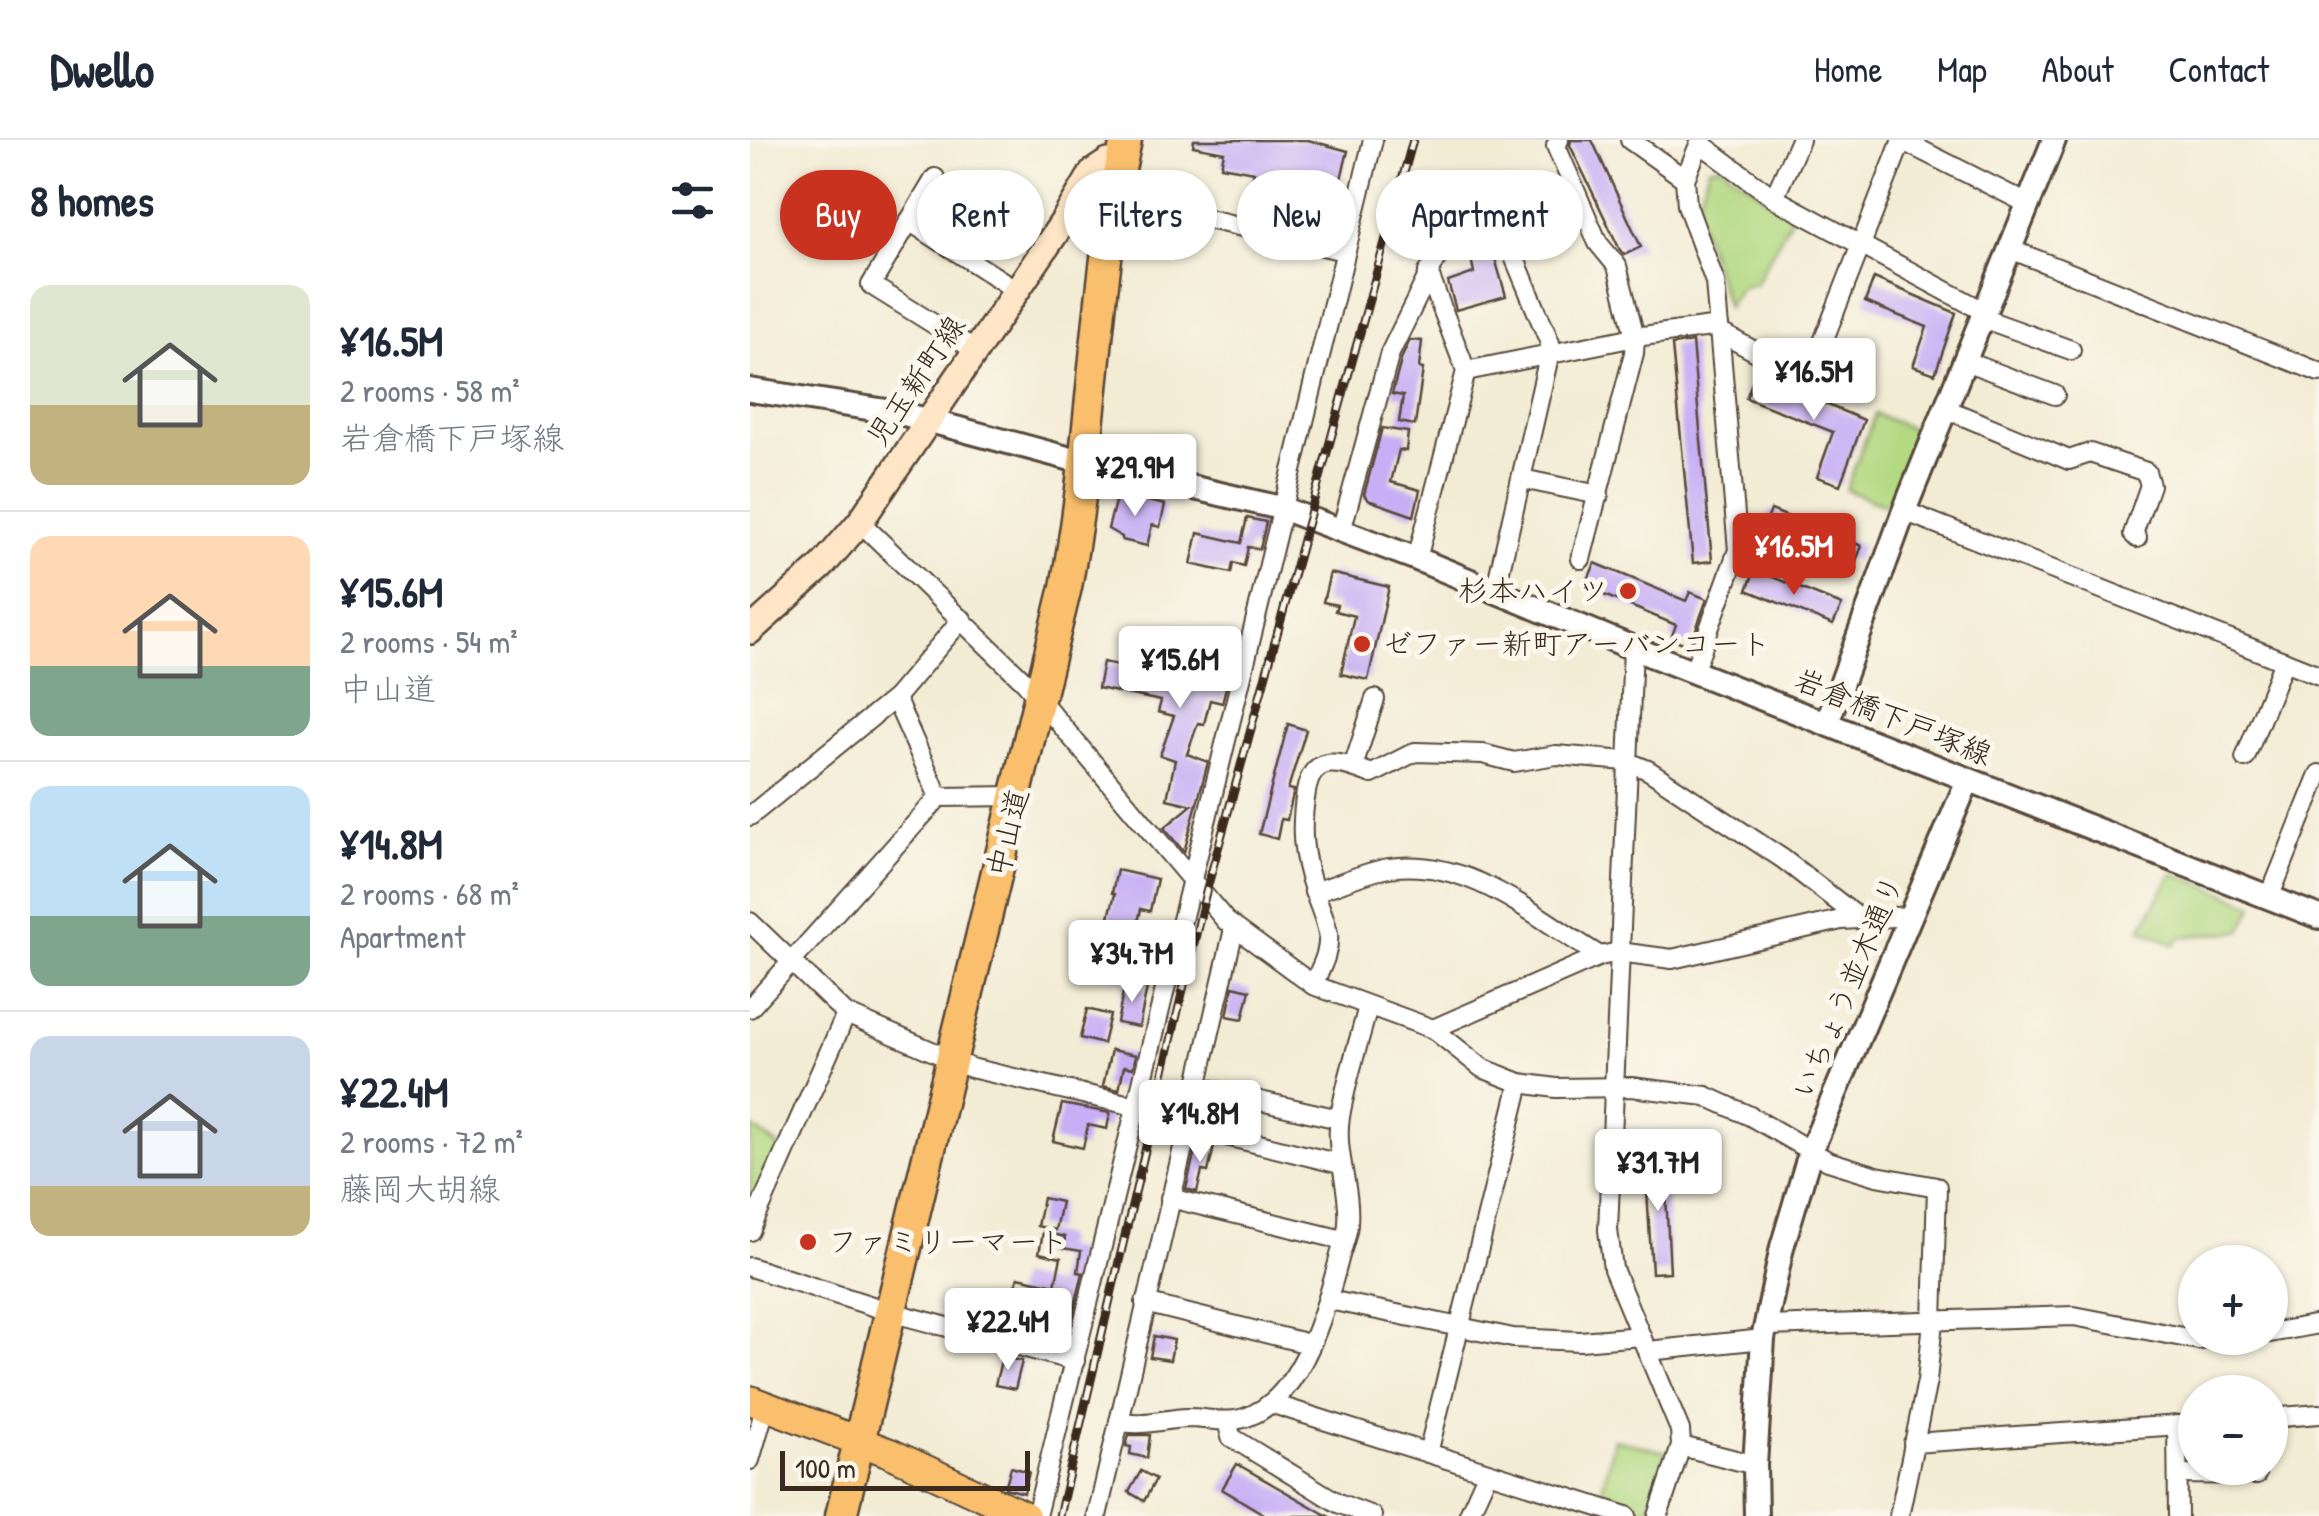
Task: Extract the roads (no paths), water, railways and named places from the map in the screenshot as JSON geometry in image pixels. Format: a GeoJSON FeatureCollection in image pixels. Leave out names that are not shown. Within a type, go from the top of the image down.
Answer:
{"type":"FeatureCollection","features":[{"type":"Feature","properties":{"kind":"highway","name":"中山道"},"geometry":{"type":"LineString","coordinates":[[841,1516],[1071,560],[1108,260]]}},
{"type":"Feature","properties":{"kind":"main road","name":"児玉新町線"},"geometry":{"type":"LineString","coordinates":[[750,631],[822,566],[860,522],[1063,222],[1092,172],[1123,152]]}},
{"type":"Feature","properties":{"kind":"main road"},"geometry":{"type":"LineString","coordinates":[[758,1403],[859,1440],[1025,1516]]}},
{"type":"Feature","properties":{"kind":"street"},"geometry":{"type":"LineString","coordinates":[[1356,205],[1373,140]]}},
{"type":"Feature","properties":{"kind":"street"},"geometry":{"type":"LineString","coordinates":[[1559,140],[1556,146],[1565,170]]}},
{"type":"Feature","properties":{"kind":"street"},"geometry":{"type":"LineString","coordinates":[[1630,140],[1685,180]]}},
{"type":"Feature","properties":{"kind":"street"},"geometry":{"type":"LineString","coordinates":[[1774,198],[1800,140]]}},
{"type":"Feature","properties":{"kind":"street"},"geometry":{"type":"LineString","coordinates":[[1466,371],[1634,337],[1720,330],[1808,380],[1902,140],[2028,204]]}},
{"type":"Feature","properties":{"kind":"street"},"geometry":{"type":"LineString","coordinates":[[1827,723],[1904,510],[2054,140]]}},
{"type":"Feature","properties":{"kind":"street"},"geometry":{"type":"LineString","coordinates":[[1694,670],[1738,550],[1716,282],[1687,204],[1685,180],[1700,141],[1774,198],[1984,315],[2072,350]]}},
{"type":"Feature","properties":{"kind":"street"},"geometry":{"type":"LineString","coordinates":[[917,208],[871,285],[977,350]]}},
{"type":"Feature","properties":{"kind":"street"},"geometry":{"type":"LineString","coordinates":[[1581,559],[1634,337],[1617,266],[1598,243],[1583,212]]}},
{"type":"Feature","properties":{"kind":"street"},"geometry":{"type":"LineString","coordinates":[[909,221],[1016,290]]}},
{"type":"Feature","properties":{"kind":"street"},"geometry":{"type":"LineString","coordinates":[[2010,250],[2319,372]]}},
{"type":"Feature","properties":{"kind":"street"},"geometry":{"type":"LineString","coordinates":[[1036,1516],[1139,1107],[1342,260]]}},
{"type":"Feature","properties":{"kind":"street"},"geometry":{"type":"LineString","coordinates":[[1342,531],[1382,373],[1435,260]]}},
{"type":"Feature","properties":{"kind":"street"},"geometry":{"type":"LineString","coordinates":[[1495,592],[1550,352],[1550,343],[1515,260]]}},
{"type":"Feature","properties":{"kind":"street"},"geometry":{"type":"LineString","coordinates":[[1417,559],[1466,371],[1428,272]]}},
{"type":"Feature","properties":{"kind":"street"},"geometry":{"type":"LineString","coordinates":[[1965,361],[2056,394]]}},
{"type":"Feature","properties":{"kind":"street","name":"岩倉橋下戸塚線"},"geometry":{"type":"LineString","coordinates":[[750,390],[929,420],[1086,463],[1281,508],[2319,917]]}},
{"type":"Feature","properties":{"kind":"street"},"geometry":{"type":"LineString","coordinates":[[1946,409],[2069,460],[2090,454],[2146,472],[2150,485],[2133,534],[2137,538]]}},
{"type":"Feature","properties":{"kind":"street"},"geometry":{"type":"LineString","coordinates":[[1522,478],[1598,496]]}},
{"type":"Feature","properties":{"kind":"street"},"geometry":{"type":"LineString","coordinates":[[1904,510],[2319,674]]}},
{"type":"Feature","properties":{"kind":"street"},"geometry":{"type":"LineString","coordinates":[[860,522],[1039,698],[1234,929],[1313,986],[1434,1028],[1482,1068],[1520,1083],[1556,1088],[1615,1086],[1706,1096],[1750,1116],[1810,1153],[1877,1176],[1937,1187],[1933,1321],[1926,1381],[1899,1516]]}},
{"type":"Feature","properties":{"kind":"street"},"geometry":{"type":"LineString","coordinates":[[750,816],[895,698],[962,619]]}},
{"type":"Feature","properties":{"kind":"street"},"geometry":{"type":"LineString","coordinates":[[1633,648],[1608,1230],[1613,1268],[1680,1430],[1681,1446],[1658,1516]]}},
{"type":"Feature","properties":{"kind":"street"},"geometry":{"type":"LineString","coordinates":[[2245,758],[2284,660]]}},
{"type":"Feature","properties":{"kind":"street"},"geometry":{"type":"LineString","coordinates":[[895,698],[939,798]]}},
{"type":"Feature","properties":{"kind":"street"},"geometry":{"type":"LineString","coordinates":[[1353,767],[1375,699]]}},
{"type":"Feature","properties":{"kind":"street"},"geometry":{"type":"LineString","coordinates":[[1313,986],[1327,952],[1328,933],[1302,848],[1300,826],[1308,776],[1321,765],[1341,763],[1372,774],[1415,752],[1483,754],[1514,762],[1556,755],[1626,761],[1648,770],[1783,859],[1859,918]]}},
{"type":"Feature","properties":{"kind":"street"},"geometry":{"type":"LineString","coordinates":[[2269,898],[2319,774]]}},
{"type":"Feature","properties":{"kind":"street","name":"いちょう並木通り"},"geometry":{"type":"LineString","coordinates":[[1756,1516],[1755,1465],[1764,1332],[1782,1247],[1810,1153],[1968,780]]}},
{"type":"Feature","properties":{"kind":"street"},"geometry":{"type":"LineString","coordinates":[[750,1008],[939,798],[1017,796]]}},
{"type":"Feature","properties":{"kind":"street"},"geometry":{"type":"LineString","coordinates":[[1314,892],[1389,868],[1452,871],[1514,900],[1600,956]]}},
{"type":"Feature","properties":{"kind":"street"},"geometry":{"type":"LineString","coordinates":[[1434,1028],[1600,956],[1620,952],[1672,958],[1859,918],[1911,916]]}},
{"type":"Feature","properties":{"kind":"street"},"geometry":{"type":"LineString","coordinates":[[750,922],[846,1014],[952,1060],[1139,1107]]}},
{"type":"Feature","properties":{"kind":"street"},"geometry":{"type":"LineString","coordinates":[[1097,1516],[1234,929]]}},
{"type":"Feature","properties":{"kind":"street"},"geometry":{"type":"LineString","coordinates":[[1119,1421],[1134,1425],[1187,1418],[1228,1423],[1273,1404],[1302,1366],[1328,1300],[1348,1227],[1339,1120],[1368,1006]]}},
{"type":"Feature","properties":{"kind":"street"},"geometry":{"type":"LineString","coordinates":[[750,1231],[846,1014]]}},
{"type":"Feature","properties":{"kind":"street"},"geometry":{"type":"LineString","coordinates":[[1428,1453],[1520,1083]]}},
{"type":"Feature","properties":{"kind":"street"},"geometry":{"type":"LineString","coordinates":[[1195,1086],[1339,1120]]}},
{"type":"Feature","properties":{"kind":"street"},"geometry":{"type":"LineString","coordinates":[[1186,1126],[1340,1164]]}},
{"type":"Feature","properties":{"kind":"street"},"geometry":{"type":"LineString","coordinates":[[1170,1198],[1343,1240]]}},
{"type":"Feature","properties":{"kind":"street"},"geometry":{"type":"LineString","coordinates":[[750,1267],[892,1312],[1075,1361]]}},
{"type":"Feature","properties":{"kind":"street"},"geometry":{"type":"LineString","coordinates":[[1328,1300],[1513,1338],[1644,1344],[1764,1332],[2074,1316],[2178,1336]]}},
{"type":"Feature","properties":{"kind":"street"},"geometry":{"type":"LineString","coordinates":[[1145,1303],[1309,1344]]}},
{"type":"Feature","properties":{"kind":"street"},"geometry":{"type":"LineString","coordinates":[[2288,1329],[2319,1324]]}},
{"type":"Feature","properties":{"kind":"street"},"geometry":{"type":"LineString","coordinates":[[750,1460],[758,1403]]}},
{"type":"Feature","properties":{"kind":"street"},"geometry":{"type":"LineString","coordinates":[[1273,1404],[1627,1516]]}},
{"type":"Feature","properties":{"kind":"street"},"geometry":{"type":"LineString","coordinates":[[2288,1417],[2319,1414]]}},
{"type":"Feature","properties":{"kind":"street"},"geometry":{"type":"LineString","coordinates":[[1228,1423],[1231,1436],[1338,1503],[1372,1516]]}},
{"type":"Feature","properties":{"kind":"street"},"geometry":{"type":"LineString","coordinates":[[1913,1444],[2178,1425]]}},
{"type":"Feature","properties":{"kind":"street"},"geometry":{"type":"LineString","coordinates":[[1681,1446],[1755,1465]]}},
{"type":"Feature","properties":{"kind":"street"},"geometry":{"type":"LineString","coordinates":[[1468,1516],[1487,1474]]}},
{"type":"Feature","properties":{"kind":"street"},"geometry":{"type":"LineString","coordinates":[[2178,1485],[2178,1516]]}},
{"type":"Feature","properties":{"kind":"railway"},"geometry":{"type":"LineString","coordinates":[[1059,1516],[1205,896],[1413,140]]}},
{"type":"Feature","properties":{"kind":"place","name":"杉本ハイツ"},"geometry":{"type":"Point","coordinates":[1628,591]}},
{"type":"Feature","properties":{"kind":"place","name":"ゼファー新町アーバンコート"},"geometry":{"type":"Point","coordinates":[1362,644]}},
{"type":"Feature","properties":{"kind":"place","name":"ファミリーマート"},"geometry":{"type":"Point","coordinates":[808,1242]}}]}
